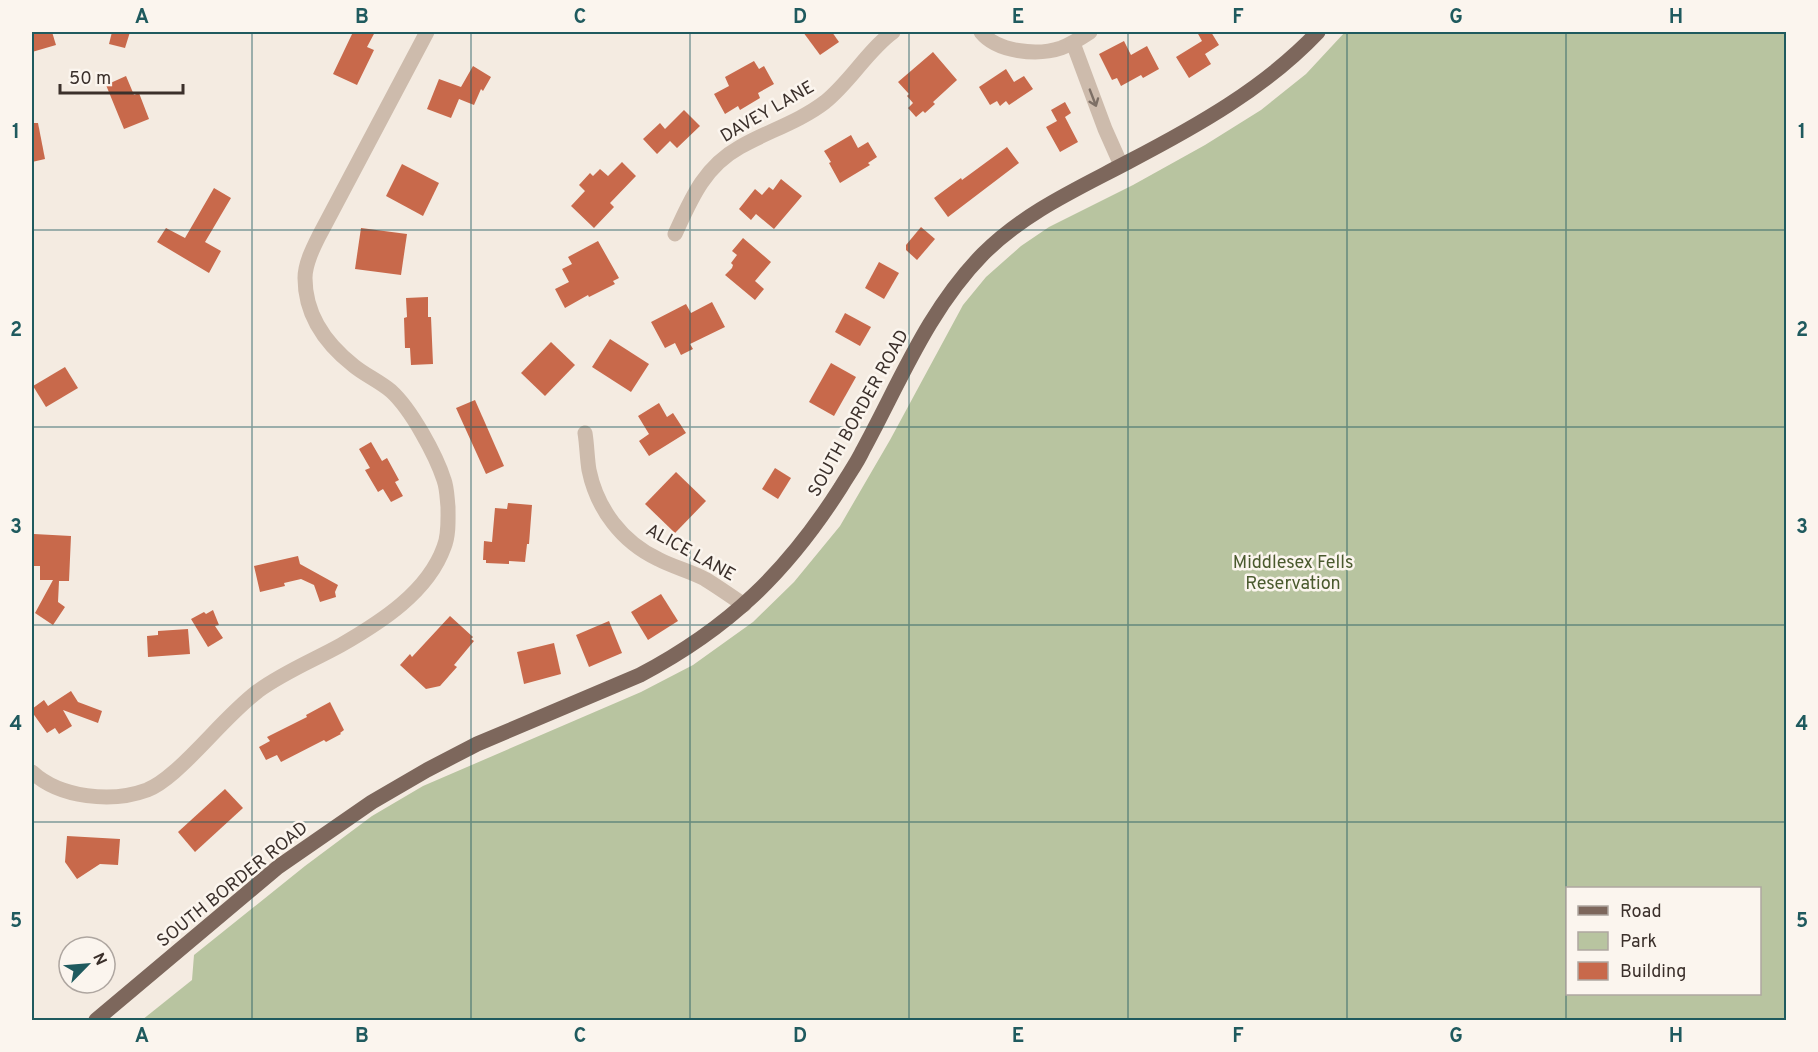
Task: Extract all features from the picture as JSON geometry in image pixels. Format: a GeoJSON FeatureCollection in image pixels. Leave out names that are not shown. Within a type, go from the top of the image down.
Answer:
{"type":"FeatureCollection","features":[{"type":"Feature","properties":{"kind":"main road","name":"SOUTH BORDER ROAD"},"geometry":{"type":"LineString","coordinates":[[96,1020],[278,867],[372,802],[477,744],[581,701],[657,666],[709,634],[744,605],[784,566],[807,538],[862,453],[913,353],[953,287],[1002,236],[1025,218],[1190,129],[1252,89],[1285,64],[1318,32]]}},
{"type":"Feature","properties":{"kind":"street"},"geometry":{"type":"LineString","coordinates":[[32,772],[39,779],[78,794],[129,795],[157,785],[185,762],[237,709],[259,691],[285,674],[381,621],[415,592],[432,570],[444,547],[448,528],[445,482],[438,464],[409,413],[392,392],[355,367],[335,350],[319,330],[308,305],[305,278],[314,246],[427,32]]}},
{"type":"Feature","properties":{"kind":"street","name":"DAVEY LANE"},"geometry":{"type":"LineString","coordinates":[[675,234],[693,193],[718,163],[741,146],[794,122],[826,101],[892,32]]}},
{"type":"Feature","properties":{"kind":"street"},"geometry":{"type":"LineString","coordinates":[[981,32],[997,45],[1023,51],[1053,50],[1073,43],[1090,32]]}},
{"type":"Feature","properties":{"kind":"street"},"geometry":{"type":"LineString","coordinates":[[1073,43],[1105,129],[1122,165]]}},
{"type":"Feature","properties":{"kind":"street","name":"ALICE LANE"},"geometry":{"type":"LineString","coordinates":[[585,433],[589,470],[593,483],[604,509],[616,528],[646,553],[704,578],[744,605]]}},
{"type":"Feature","properties":{"kind":"green space","name":"Middlesex Fells Reservation"},"geometry":{"type":"Polygon","coordinates":[[[1345,32],[1786,32],[1786,1020],[142,1020],[192,980],[194,955],[305,866],[372,816],[423,786],[641,692],[693,665],[753,622],[794,582],[840,526],[890,440],[963,305],[986,277],[1021,246],[1049,227],[1133,185],[1205,145],[1261,110],[1306,74],[1345,32]]]}},
{"type":"Feature","properties":{"kind":"building"},"geometry":{"type":"Polygon","coordinates":[[[32,32],[52,32],[56,45],[32,52],[32,32]]]}},
{"type":"Feature","properties":{"kind":"building"},"geometry":{"type":"Polygon","coordinates":[[[112,32],[130,32],[125,48],[109,44],[112,32]]]}},
{"type":"Feature","properties":{"kind":"building"},"geometry":{"type":"Polygon","coordinates":[[[353,32],[375,32],[367,47],[374,50],[357,85],[333,74],[353,32]]]}},
{"type":"Feature","properties":{"kind":"building"},"geometry":{"type":"Polygon","coordinates":[[[803,32],[832,32],[839,42],[820,55],[803,32]]]}},
{"type":"Feature","properties":{"kind":"building"},"geometry":{"type":"Polygon","coordinates":[[[1197,32],[1211,32],[1219,45],[1205,54],[1211,64],[1189,78],[1176,57],[1202,41],[1197,32]]]}},
{"type":"Feature","properties":{"kind":"building"},"geometry":{"type":"Polygon","coordinates":[[[1124,41],[1131,55],[1147,46],[1159,69],[1143,78],[1141,75],[1121,86],[1117,78],[1112,80],[1099,54],[1124,41]]]}},
{"type":"Feature","properties":{"kind":"building"},"geometry":{"type":"Polygon","coordinates":[[[933,52],[957,80],[933,102],[935,104],[916,117],[908,108],[913,103],[907,96],[909,94],[898,82],[933,52]]]}},
{"type":"Feature","properties":{"kind":"building"},"geometry":{"type":"Polygon","coordinates":[[[754,61],[759,69],[764,66],[774,84],[758,93],[760,98],[740,110],[738,106],[725,114],[714,94],[729,86],[725,77],[754,61]]]}},
{"type":"Feature","properties":{"kind":"building"},"geometry":{"type":"Polygon","coordinates":[[[473,66],[491,77],[483,91],[481,89],[474,105],[459,99],[451,118],[427,109],[439,79],[461,87],[473,66]]]}},
{"type":"Feature","properties":{"kind":"building"},"geometry":{"type":"Polygon","coordinates":[[[1006,69],[1014,82],[1024,76],[1033,89],[1009,105],[1006,101],[1000,106],[997,101],[990,105],[979,87],[1006,69]]]}},
{"type":"Feature","properties":{"kind":"building"},"geometry":{"type":"Polygon","coordinates":[[[126,76],[134,95],[139,93],[149,119],[124,129],[106,85],[126,76]]]}},
{"type":"Feature","properties":{"kind":"building"},"geometry":{"type":"Polygon","coordinates":[[[1065,102],[1071,113],[1065,117],[1078,142],[1060,152],[1046,127],[1057,121],[1051,110],[1065,102]]]}},
{"type":"Feature","properties":{"kind":"building"},"geometry":{"type":"Polygon","coordinates":[[[684,110],[700,126],[677,148],[670,141],[657,154],[643,139],[660,123],[665,129],[684,110]]]}},
{"type":"Feature","properties":{"kind":"building"},"geometry":{"type":"Polygon","coordinates":[[[32,123],[38,123],[45,159],[32,162],[32,123]]]}},
{"type":"Feature","properties":{"kind":"building"},"geometry":{"type":"Polygon","coordinates":[[[851,135],[858,148],[868,142],[877,157],[868,163],[870,165],[840,183],[824,151],[851,135]]]}},
{"type":"Feature","properties":{"kind":"building"},"geometry":{"type":"Polygon","coordinates":[[[1007,147],[1019,163],[948,217],[934,198],[1007,147]]]}},
{"type":"Feature","properties":{"kind":"building"},"geometry":{"type":"Polygon","coordinates":[[[622,162],[636,176],[610,203],[614,207],[594,228],[571,206],[585,191],[579,185],[590,173],[593,176],[600,169],[608,176],[622,162]]]}},
{"type":"Feature","properties":{"kind":"building"},"geometry":{"type":"Polygon","coordinates":[[[402,164],[439,183],[423,216],[386,196],[402,164]]]}},
{"type":"Feature","properties":{"kind":"building"},"geometry":{"type":"Polygon","coordinates":[[[781,179],[802,196],[774,229],[756,214],[751,220],[739,209],[755,189],[762,195],[769,187],[773,190],[781,179]]]}},
{"type":"Feature","properties":{"kind":"building"},"geometry":{"type":"Polygon","coordinates":[[[214,188],[231,198],[205,242],[221,251],[209,273],[157,242],[166,228],[185,238],[214,188]]]}},
{"type":"Feature","properties":{"kind":"building"},"geometry":{"type":"Polygon","coordinates":[[[921,227],[935,239],[917,260],[906,250],[906,245],[921,227]]]}},
{"type":"Feature","properties":{"kind":"building"},"geometry":{"type":"Polygon","coordinates":[[[361,228],[407,234],[401,275],[355,269],[361,228]]]}},
{"type":"Feature","properties":{"kind":"building"},"geometry":{"type":"Polygon","coordinates":[[[743,238],[771,262],[755,281],[764,289],[755,300],[725,275],[732,268],[731,263],[737,255],[732,251],[743,238]]]}},
{"type":"Feature","properties":{"kind":"building"},"geometry":{"type":"Polygon","coordinates":[[[598,241],[619,278],[613,281],[615,284],[565,308],[555,289],[569,282],[562,269],[572,264],[568,257],[598,241]]]}},
{"type":"Feature","properties":{"kind":"building"},"geometry":{"type":"Polygon","coordinates":[[[879,262],[899,273],[884,299],[865,288],[879,262]]]}},
{"type":"Feature","properties":{"kind":"building"},"geometry":{"type":"Polygon","coordinates":[[[428,297],[433,364],[411,365],[410,348],[405,348],[406,298],[428,297]]]}},
{"type":"Feature","properties":{"kind":"building"},"geometry":{"type":"Polygon","coordinates":[[[712,302],[725,327],[690,344],[693,349],[681,355],[675,343],[665,348],[651,322],[686,304],[691,313],[712,302]]]}},
{"type":"Feature","properties":{"kind":"building"},"geometry":{"type":"Polygon","coordinates":[[[845,313],[871,327],[860,346],[835,332],[845,313]]]}},
{"type":"Feature","properties":{"kind":"building"},"geometry":{"type":"Polygon","coordinates":[[[610,339],[649,364],[631,392],[592,367],[610,339]]]}},
{"type":"Feature","properties":{"kind":"building"},"geometry":{"type":"Polygon","coordinates":[[[551,342],[575,365],[545,396],[521,373],[551,342]]]}},
{"type":"Feature","properties":{"kind":"building"},"geometry":{"type":"Polygon","coordinates":[[[831,363],[856,377],[834,416],[809,402],[831,363]]]}},
{"type":"Feature","properties":{"kind":"building"},"geometry":{"type":"Polygon","coordinates":[[[65,367],[78,388],[46,407],[33,386],[65,367]]]}},
{"type":"Feature","properties":{"kind":"building"},"geometry":{"type":"Polygon","coordinates":[[[475,400],[504,466],[486,474],[456,408],[475,400]]]}},
{"type":"Feature","properties":{"kind":"building"},"geometry":{"type":"Polygon","coordinates":[[[659,403],[667,417],[673,413],[686,433],[649,456],[639,441],[649,434],[638,416],[659,403]]]}},
{"type":"Feature","properties":{"kind":"building"},"geometry":{"type":"Polygon","coordinates":[[[371,442],[382,461],[387,458],[399,480],[395,482],[403,496],[391,502],[383,489],[378,492],[365,470],[370,468],[359,449],[371,442]]]}},
{"type":"Feature","properties":{"kind":"building"},"geometry":{"type":"Polygon","coordinates":[[[775,468],[791,478],[778,499],[762,489],[775,468]]]}},
{"type":"Feature","properties":{"kind":"building"},"geometry":{"type":"Polygon","coordinates":[[[676,472],[706,501],[675,533],[645,504],[676,472]]]}},
{"type":"Feature","properties":{"kind":"building"},"geometry":{"type":"Polygon","coordinates":[[[508,503],[532,505],[525,562],[486,563],[486,560],[483,560],[484,541],[492,542],[495,508],[507,509],[508,503]]]}},
{"type":"Feature","properties":{"kind":"building"},"geometry":{"type":"Polygon","coordinates":[[[34,534],[71,536],[69,581],[59,581],[58,602],[65,607],[53,625],[35,613],[53,580],[40,580],[40,566],[34,566],[34,534]]]}},
{"type":"Feature","properties":{"kind":"building"},"geometry":{"type":"Polygon","coordinates":[[[298,556],[300,564],[338,585],[335,592],[336,597],[320,602],[314,585],[301,579],[284,583],[285,586],[260,592],[254,566],[298,556]]]}},
{"type":"Feature","properties":{"kind":"building"},"geometry":{"type":"Polygon","coordinates":[[[661,594],[678,621],[648,640],[631,612],[661,594]]]}},
{"type":"Feature","properties":{"kind":"building"},"geometry":{"type":"Polygon","coordinates":[[[213,610],[219,625],[215,626],[223,638],[208,647],[191,619],[213,610]]]}},
{"type":"Feature","properties":{"kind":"building"},"geometry":{"type":"Polygon","coordinates":[[[450,616],[473,637],[471,639],[474,641],[454,665],[457,667],[440,686],[426,689],[400,665],[410,654],[412,657],[450,616]]]}},
{"type":"Feature","properties":{"kind":"building"},"geometry":{"type":"Polygon","coordinates":[[[609,621],[622,653],[589,667],[576,635],[609,621]]]}},
{"type":"Feature","properties":{"kind":"building"},"geometry":{"type":"Polygon","coordinates":[[[188,629],[190,654],[148,657],[147,636],[158,635],[158,631],[188,629]]]}},
{"type":"Feature","properties":{"kind":"building"},"geometry":{"type":"Polygon","coordinates":[[[554,643],[561,674],[524,684],[517,652],[554,643]]]}},
{"type":"Feature","properties":{"kind":"building"},"geometry":{"type":"Polygon","coordinates":[[[71,691],[78,702],[102,711],[98,723],[63,710],[72,726],[59,734],[55,728],[47,733],[32,709],[44,700],[48,706],[71,691]]]}},
{"type":"Feature","properties":{"kind":"building"},"geometry":{"type":"Polygon","coordinates":[[[330,702],[344,730],[341,734],[281,762],[277,755],[266,760],[259,747],[270,741],[267,737],[307,717],[306,715],[330,702]]]}},
{"type":"Feature","properties":{"kind":"building"},"geometry":{"type":"Polygon","coordinates":[[[225,789],[243,808],[195,852],[178,832],[225,789]]]}},
{"type":"Feature","properties":{"kind":"building"},"geometry":{"type":"Polygon","coordinates":[[[67,836],[120,839],[118,865],[100,864],[77,879],[65,862],[67,836]]]}}]}
